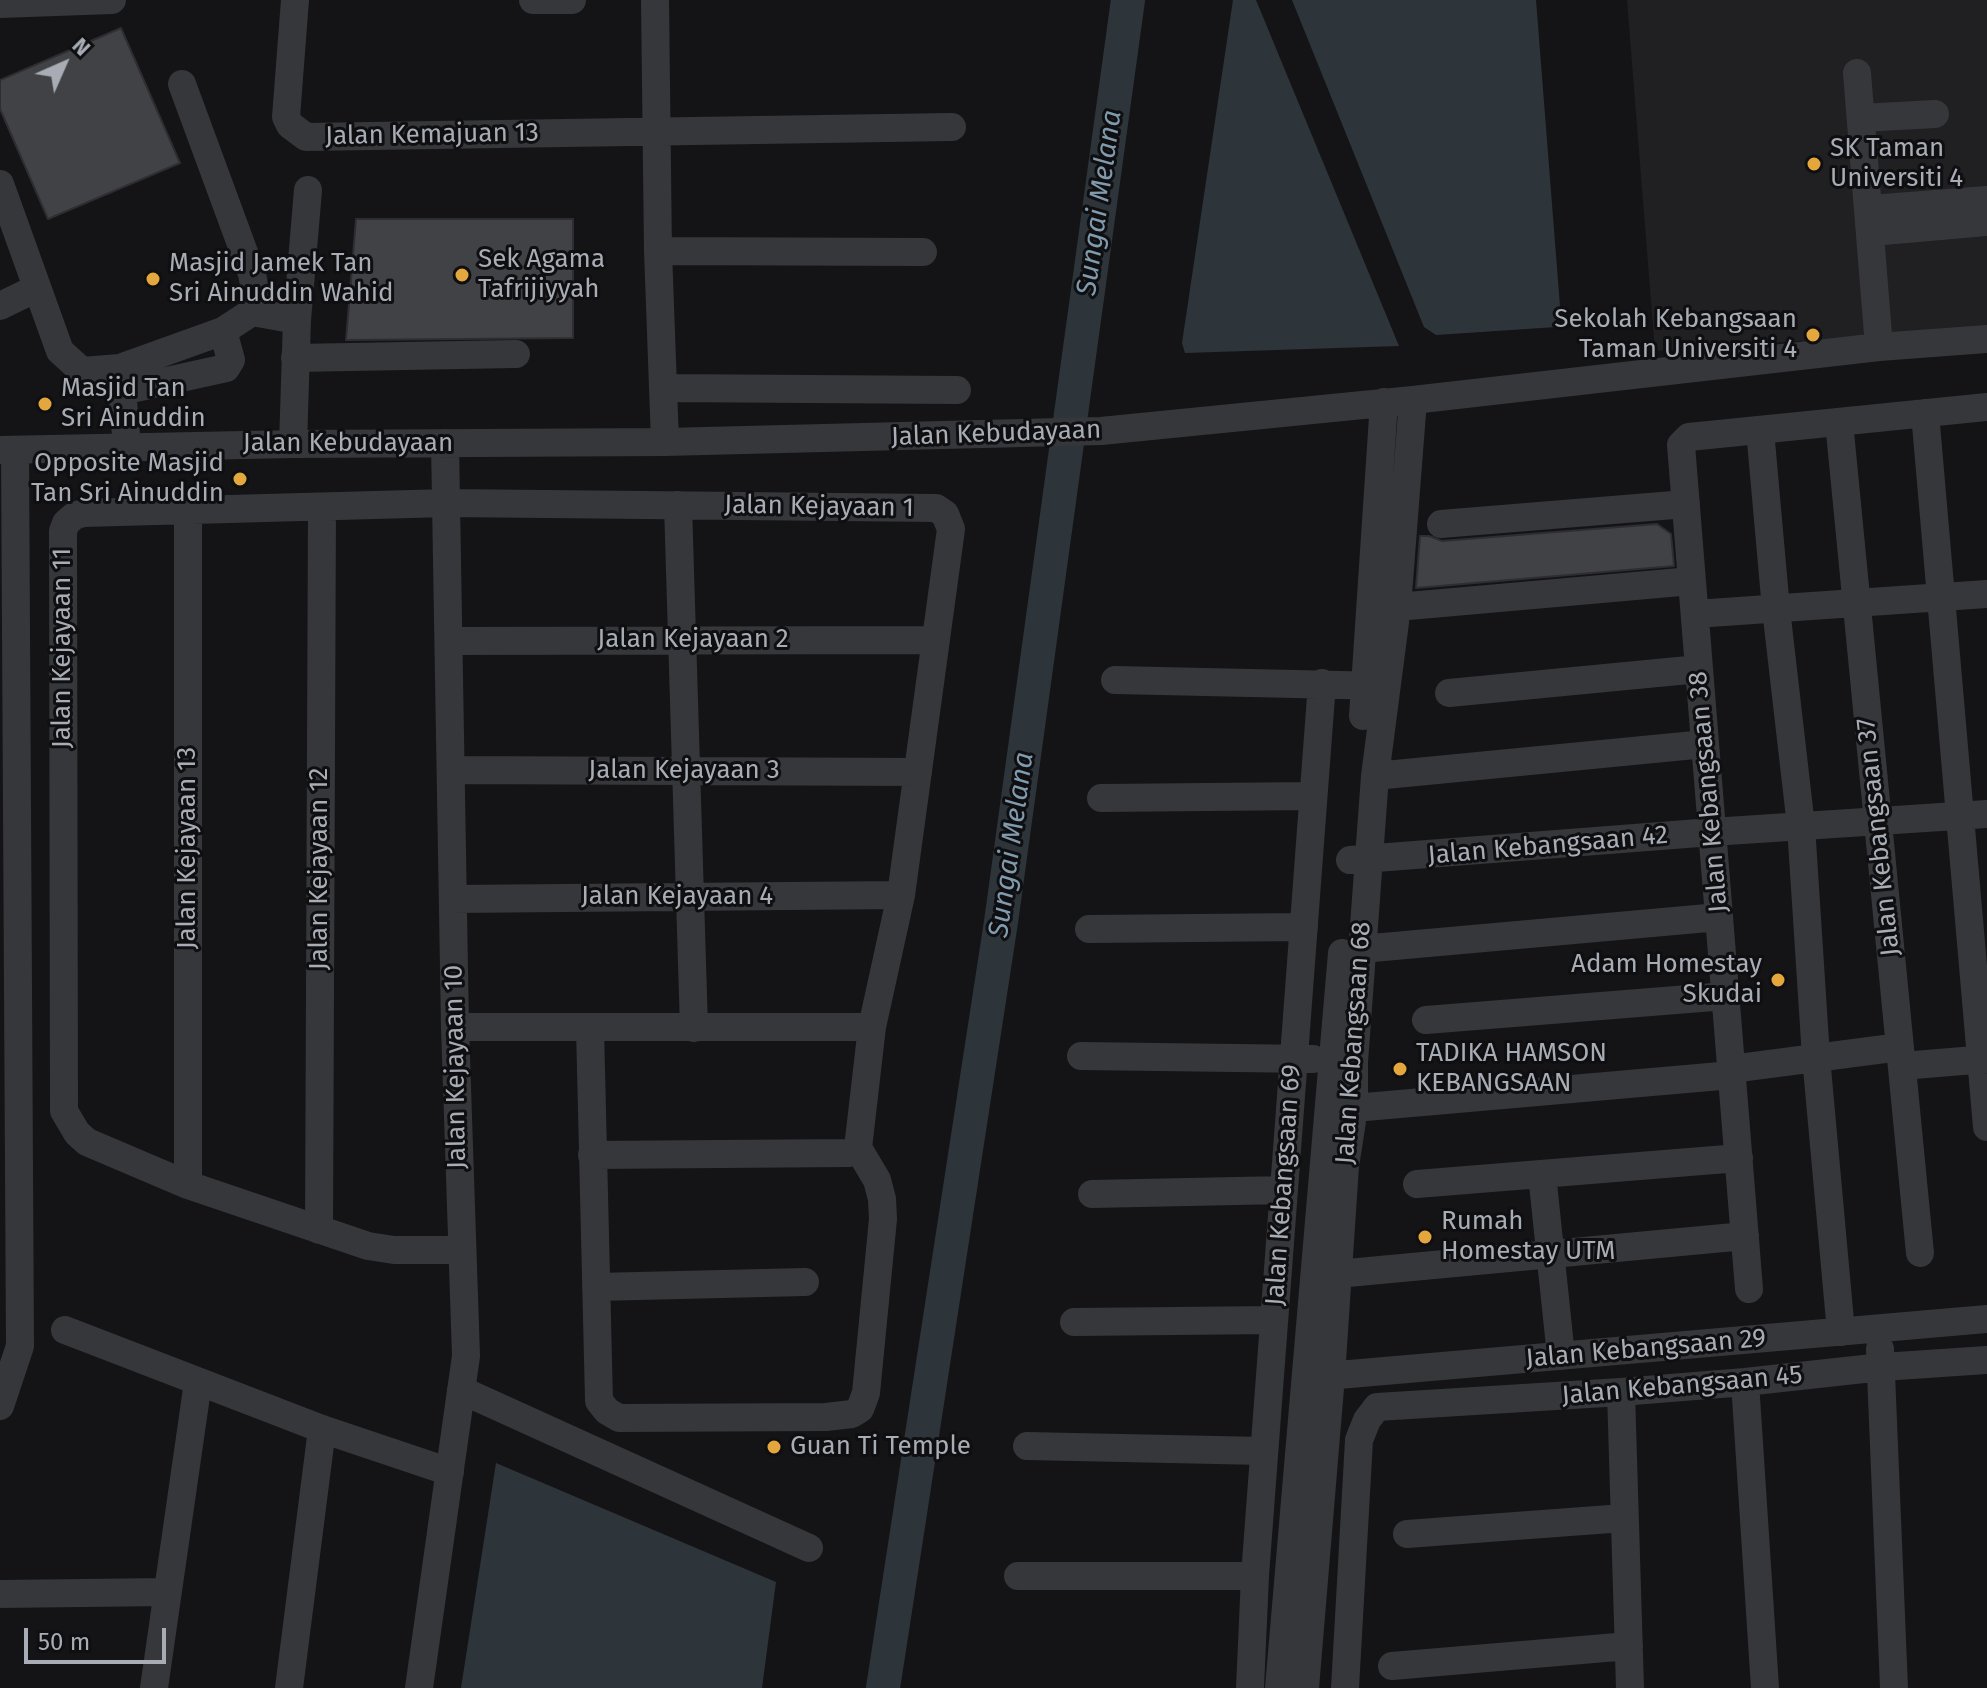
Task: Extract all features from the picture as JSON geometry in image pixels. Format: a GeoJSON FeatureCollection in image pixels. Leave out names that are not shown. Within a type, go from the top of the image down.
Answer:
{"type":"FeatureCollection","features":[{"type":"Feature","properties":{"kind":"street"},"geometry":{"type":"LineString","coordinates":[[0,4],[112,0]]}},
{"type":"Feature","properties":{"kind":"street","name":"Jalan Kemajuan 13"},"geometry":{"type":"LineString","coordinates":[[295,0],[286,117],[290,125],[306,137],[952,127]]}},
{"type":"Feature","properties":{"kind":"street"},"geometry":{"type":"LineString","coordinates":[[533,0],[572,0]]}},
{"type":"Feature","properties":{"kind":"street"},"geometry":{"type":"LineString","coordinates":[[655,0],[658,251],[665,442]]}},
{"type":"Feature","properties":{"kind":"street"},"geometry":{"type":"LineString","coordinates":[[1857,73],[1879,347]]}},
{"type":"Feature","properties":{"kind":"street"},"geometry":{"type":"LineString","coordinates":[[182,84],[252,274],[256,295],[252,312]]}},
{"type":"Feature","properties":{"kind":"street"},"geometry":{"type":"LineString","coordinates":[[1861,118],[1935,114]]}},
{"type":"Feature","properties":{"kind":"street"},"geometry":{"type":"LineString","coordinates":[[0,184],[10,242],[37,288],[60,351],[82,371],[121,380],[223,331],[252,312],[297,320]]}},
{"type":"Feature","properties":{"kind":"street"},"geometry":{"type":"LineString","coordinates":[[293,444],[297,320],[308,190]]}},
{"type":"Feature","properties":{"kind":"street"},"geometry":{"type":"LineString","coordinates":[[1871,220],[1987,200]]}},
{"type":"Feature","properties":{"kind":"street"},"geometry":{"type":"LineString","coordinates":[[1871,220],[1987,222]]}},
{"type":"Feature","properties":{"kind":"street"},"geometry":{"type":"LineString","coordinates":[[658,251],[923,252]]}},
{"type":"Feature","properties":{"kind":"street"},"geometry":{"type":"LineString","coordinates":[[0,306],[37,288]]}},
{"type":"Feature","properties":{"kind":"street","name":"Jalan Kebudayaan"},"geometry":{"type":"LineString","coordinates":[[8,450],[127,446],[665,442],[1101,431],[1413,400],[1879,347],[1987,339]]}},
{"type":"Feature","properties":{"kind":"street"},"geometry":{"type":"LineString","coordinates":[[295,358],[516,354]]}},
{"type":"Feature","properties":{"kind":"street"},"geometry":{"type":"LineString","coordinates":[[121,380],[127,446]]}},
{"type":"Feature","properties":{"kind":"street"},"geometry":{"type":"LineString","coordinates":[[664,388],[957,390]]}},
{"type":"Feature","properties":{"kind":"street","name":"Jalan Kebangsaan 68"},"geometry":{"type":"LineString","coordinates":[[1305,1688],[1318,1377],[1359,861],[1376,686],[1397,607],[1413,400]]}},
{"type":"Feature","properties":{"kind":"street","name":"Jalan Kebangsaan 68"},"geometry":{"type":"LineString","coordinates":[[1279,1688],[1318,1377],[1337,1274],[1345,1166],[1354,1108],[1344,1061],[1361,949],[1359,861],[1375,776],[1384,402]]}},
{"type":"Feature","properties":{"kind":"street"},"geometry":{"type":"LineString","coordinates":[[1841,1332],[1816,1057],[1801,826],[1776,609],[1760,430],[1987,407]]}},
{"type":"Feature","properties":{"kind":"street"},"geometry":{"type":"LineString","coordinates":[[1925,413],[1942,597],[1973,815],[1987,1127]]}},
{"type":"Feature","properties":{"kind":"street","name":"Jalan Kebangsaan 37"},"geometry":{"type":"LineString","coordinates":[[1839,422],[1920,1253]]}},
{"type":"Feature","properties":{"kind":"street","name":"Jalan Kebangsaan 38"},"geometry":{"type":"LineString","coordinates":[[1749,1289],[1681,445],[1687,439],[1760,430]]}},
{"type":"Feature","properties":{"kind":"street","name":"Jalan Kejayaan 10"},"geometry":{"type":"LineString","coordinates":[[419,1688],[466,1356],[460,1250],[445,443]]}},
{"type":"Feature","properties":{"kind":"street"},"geometry":{"type":"LineString","coordinates":[[0,1406],[20,1346],[8,796],[8,450]]}},
{"type":"Feature","properties":{"kind":"street","name":"Jalan Kejayaan 1"},"geometry":{"type":"LineString","coordinates":[[448,503],[936,508],[945,514],[951,529],[901,895],[872,1027]]}},
{"type":"Feature","properties":{"kind":"street","name":"Jalan Kejayaan 11"},"geometry":{"type":"LineString","coordinates":[[188,1185],[87,1142],[77,1133],[64,1111],[63,531],[66,523],[83,513],[448,503]]}},
{"type":"Feature","properties":{"kind":"street"},"geometry":{"type":"LineString","coordinates":[[1441,524],[1686,504]]}},
{"type":"Feature","properties":{"kind":"street"},"geometry":{"type":"LineString","coordinates":[[678,505],[694,1028]]}},
{"type":"Feature","properties":{"kind":"street","name":"Jalan Kejayaan 12"},"geometry":{"type":"LineString","coordinates":[[319,1230],[322,507]]}},
{"type":"Feature","properties":{"kind":"street","name":"Jalan Kejayaan 13"},"geometry":{"type":"LineString","coordinates":[[188,511],[188,1185]]}},
{"type":"Feature","properties":{"kind":"street"},"geometry":{"type":"LineString","coordinates":[[1397,607],[1692,581]]}},
{"type":"Feature","properties":{"kind":"street"},"geometry":{"type":"LineString","coordinates":[[1695,614],[1987,594]]}},
{"type":"Feature","properties":{"kind":"street","name":"Jalan Kejayaan 2"},"geometry":{"type":"LineString","coordinates":[[450,641],[936,640]]}},
{"type":"Feature","properties":{"kind":"street"},"geometry":{"type":"LineString","coordinates":[[1449,693],[1699,669]]}},
{"type":"Feature","properties":{"kind":"street"},"geometry":{"type":"LineString","coordinates":[[1115,680],[1376,686]]}},
{"type":"Feature","properties":{"kind":"street","name":"Jalan Kebangsaan 69"},"geometry":{"type":"LineString","coordinates":[[1250,1688],[1255,1576],[1322,683]]}},
{"type":"Feature","properties":{"kind":"street"},"geometry":{"type":"LineString","coordinates":[[1375,776],[1705,744]]}},
{"type":"Feature","properties":{"kind":"street","name":"Jalan Kejayaan 3"},"geometry":{"type":"LineString","coordinates":[[451,770],[918,772]]}},
{"type":"Feature","properties":{"kind":"street"},"geometry":{"type":"LineString","coordinates":[[1101,798],[1313,796]]}},
{"type":"Feature","properties":{"kind":"street","name":"Jalan Kebangsaan 42"},"geometry":{"type":"LineString","coordinates":[[1359,861],[1712,832],[1973,815]]}},
{"type":"Feature","properties":{"kind":"street","name":"Jalan Kejayaan 4"},"geometry":{"type":"LineString","coordinates":[[453,899],[901,895]]}},
{"type":"Feature","properties":{"kind":"street"},"geometry":{"type":"LineString","coordinates":[[1361,949],[1719,917]]}},
{"type":"Feature","properties":{"kind":"street"},"geometry":{"type":"LineString","coordinates":[[1089,929],[1304,927]]}},
{"type":"Feature","properties":{"kind":"street"},"geometry":{"type":"LineString","coordinates":[[1426,1020],[1726,996]]}},
{"type":"Feature","properties":{"kind":"street"},"geometry":{"type":"LineString","coordinates":[[455,1027],[872,1027],[858,1148],[877,1180],[883,1219],[866,1393],[860,1409],[852,1414],[826,1417],[619,1418],[607,1411],[599,1401],[590,1028]]}},
{"type":"Feature","properties":{"kind":"street"},"geometry":{"type":"LineString","coordinates":[[1081,1056],[1294,1057],[1344,1061]]}},
{"type":"Feature","properties":{"kind":"street"},"geometry":{"type":"LineString","coordinates":[[1354,1108],[1731,1072],[1816,1057],[1984,1059]]}},
{"type":"Feature","properties":{"kind":"street"},"geometry":{"type":"LineString","coordinates":[[592,1155],[849,1153],[858,1148]]}},
{"type":"Feature","properties":{"kind":"street"},"geometry":{"type":"LineString","coordinates":[[1417,1184],[1739,1158]]}},
{"type":"Feature","properties":{"kind":"street"},"geometry":{"type":"LineString","coordinates":[[1542,1174],[1561,1356]]}},
{"type":"Feature","properties":{"kind":"street"},"geometry":{"type":"LineString","coordinates":[[188,1185],[368,1246],[394,1250],[460,1250]]}},
{"type":"Feature","properties":{"kind":"street"},"geometry":{"type":"LineString","coordinates":[[1092,1194],[1284,1190]]}},
{"type":"Feature","properties":{"kind":"street"},"geometry":{"type":"LineString","coordinates":[[1337,1274],[1745,1236]]}},
{"type":"Feature","properties":{"kind":"street"},"geometry":{"type":"LineString","coordinates":[[596,1287],[805,1282]]}},
{"type":"Feature","properties":{"kind":"street","name":"Jalan Kebangsaan 29"},"geometry":{"type":"LineString","coordinates":[[1318,1377],[1987,1319]]}},
{"type":"Feature","properties":{"kind":"street"},"geometry":{"type":"LineString","coordinates":[[1074,1322],[1274,1320]]}},
{"type":"Feature","properties":{"kind":"street"},"geometry":{"type":"LineString","coordinates":[[1878,1329],[1894,1688]]}},
{"type":"Feature","properties":{"kind":"street"},"geometry":{"type":"LineString","coordinates":[[65,1330],[322,1429],[450,1472]]}},
{"type":"Feature","properties":{"kind":"street","name":"Jalan Kebangsaan 45"},"geometry":{"type":"LineString","coordinates":[[1345,1688],[1359,1440],[1367,1420],[1377,1407],[1621,1392],[1987,1360]]}},
{"type":"Feature","properties":{"kind":"street"},"geometry":{"type":"LineString","coordinates":[[154,1688],[198,1382]]}},
{"type":"Feature","properties":{"kind":"street"},"geometry":{"type":"LineString","coordinates":[[1745,1382],[1765,1688]]}},
{"type":"Feature","properties":{"kind":"street"},"geometry":{"type":"LineString","coordinates":[[461,1390],[809,1548]]}},
{"type":"Feature","properties":{"kind":"street"},"geometry":{"type":"LineString","coordinates":[[1621,1392],[1630,1688]]}},
{"type":"Feature","properties":{"kind":"street"},"geometry":{"type":"LineString","coordinates":[[289,1688],[322,1429]]}},
{"type":"Feature","properties":{"kind":"street"},"geometry":{"type":"LineString","coordinates":[[1027,1446],[1264,1451]]}},
{"type":"Feature","properties":{"kind":"street"},"geometry":{"type":"LineString","coordinates":[[1407,1534],[1624,1518]]}},
{"type":"Feature","properties":{"kind":"street"},"geometry":{"type":"LineString","coordinates":[[1018,1576],[1255,1576]]}},
{"type":"Feature","properties":{"kind":"street"},"geometry":{"type":"LineString","coordinates":[[0,1594],[167,1592]]}},
{"type":"Feature","properties":{"kind":"street"},"geometry":{"type":"LineString","coordinates":[[1392,1666],[1629,1646]]}},
{"type":"Feature","properties":{"kind":"shaded area"},"geometry":{"type":"Polygon","coordinates":[[[1233,0],[1256,0],[1399,346],[1185,353],[1182,343],[1233,0]]]}},
{"type":"Feature","properties":{"kind":"shaded area"},"geometry":{"type":"Polygon","coordinates":[[[1292,0],[1536,0],[1561,319],[1556,327],[1436,335],[1424,327],[1292,0]]]}},
{"type":"Feature","properties":{"kind":"shaded area","name":"SK Taman Universiti 4"},"geometry":{"type":"Polygon","coordinates":[[[1627,0],[1987,0],[1987,328],[1655,351],[1627,0]]]}},
{"type":"Feature","properties":{"kind":"shaded area"},"geometry":{"type":"Polygon","coordinates":[[[496,1463],[776,1582],[762,1688],[461,1688],[496,1463]]]}},
{"type":"Feature","properties":{"kind":"building"},"geometry":{"type":"Polygon","coordinates":[[[121,28],[180,163],[48,219],[0,109],[0,80],[121,28]]]}},
{"type":"Feature","properties":{"kind":"building","name":"Sek Agama Tafrijiyyah"},"geometry":{"type":"Polygon","coordinates":[[[356,219],[573,219],[573,338],[346,340],[356,219]]]}},
{"type":"Feature","properties":{"kind":"building"},"geometry":{"type":"Polygon","coordinates":[[[1657,524],[1671,534],[1674,566],[1416,588],[1420,536],[1442,541],[1657,524]]]}},
{"type":"Feature","properties":{"kind":"waterway","name":"Sungai Melana"},"geometry":{"type":"LineString","coordinates":[[883,1688],[1001,922],[1128,0]]}},
{"type":"Feature","properties":{"kind":"place","name":"SK Taman Universiti 4"},"geometry":{"type":"Point","coordinates":[1814,164]}},
{"type":"Feature","properties":{"kind":"place","name":"Sek Agama Tafrijiyyah"},"geometry":{"type":"Point","coordinates":[462,275]}},
{"type":"Feature","properties":{"kind":"place","name":"Masjid Jamek Tan Sri Ainuddin Wahid"},"geometry":{"type":"Point","coordinates":[153,279]}},
{"type":"Feature","properties":{"kind":"place","name":"Sekolah Kebangsaan Taman Universiti 4"},"geometry":{"type":"Point","coordinates":[1813,335]}},
{"type":"Feature","properties":{"kind":"place","name":"Masjid Tan Sri Ainuddin"},"geometry":{"type":"Point","coordinates":[45,404]}},
{"type":"Feature","properties":{"kind":"place","name":"Opposite Masjid Tan Sri Ainuddin"},"geometry":{"type":"Point","coordinates":[240,479]}},
{"type":"Feature","properties":{"kind":"place","name":"Adam Homestay Skudai"},"geometry":{"type":"Point","coordinates":[1778,980]}},
{"type":"Feature","properties":{"kind":"place","name":"TADIKA HAMSON KEBANGSAAN"},"geometry":{"type":"Point","coordinates":[1400,1069]}},
{"type":"Feature","properties":{"kind":"place","name":"Rumah Homestay UTM"},"geometry":{"type":"Point","coordinates":[1425,1237]}},
{"type":"Feature","properties":{"kind":"place","name":"Guan Ti Temple"},"geometry":{"type":"Point","coordinates":[774,1447]}}]}
